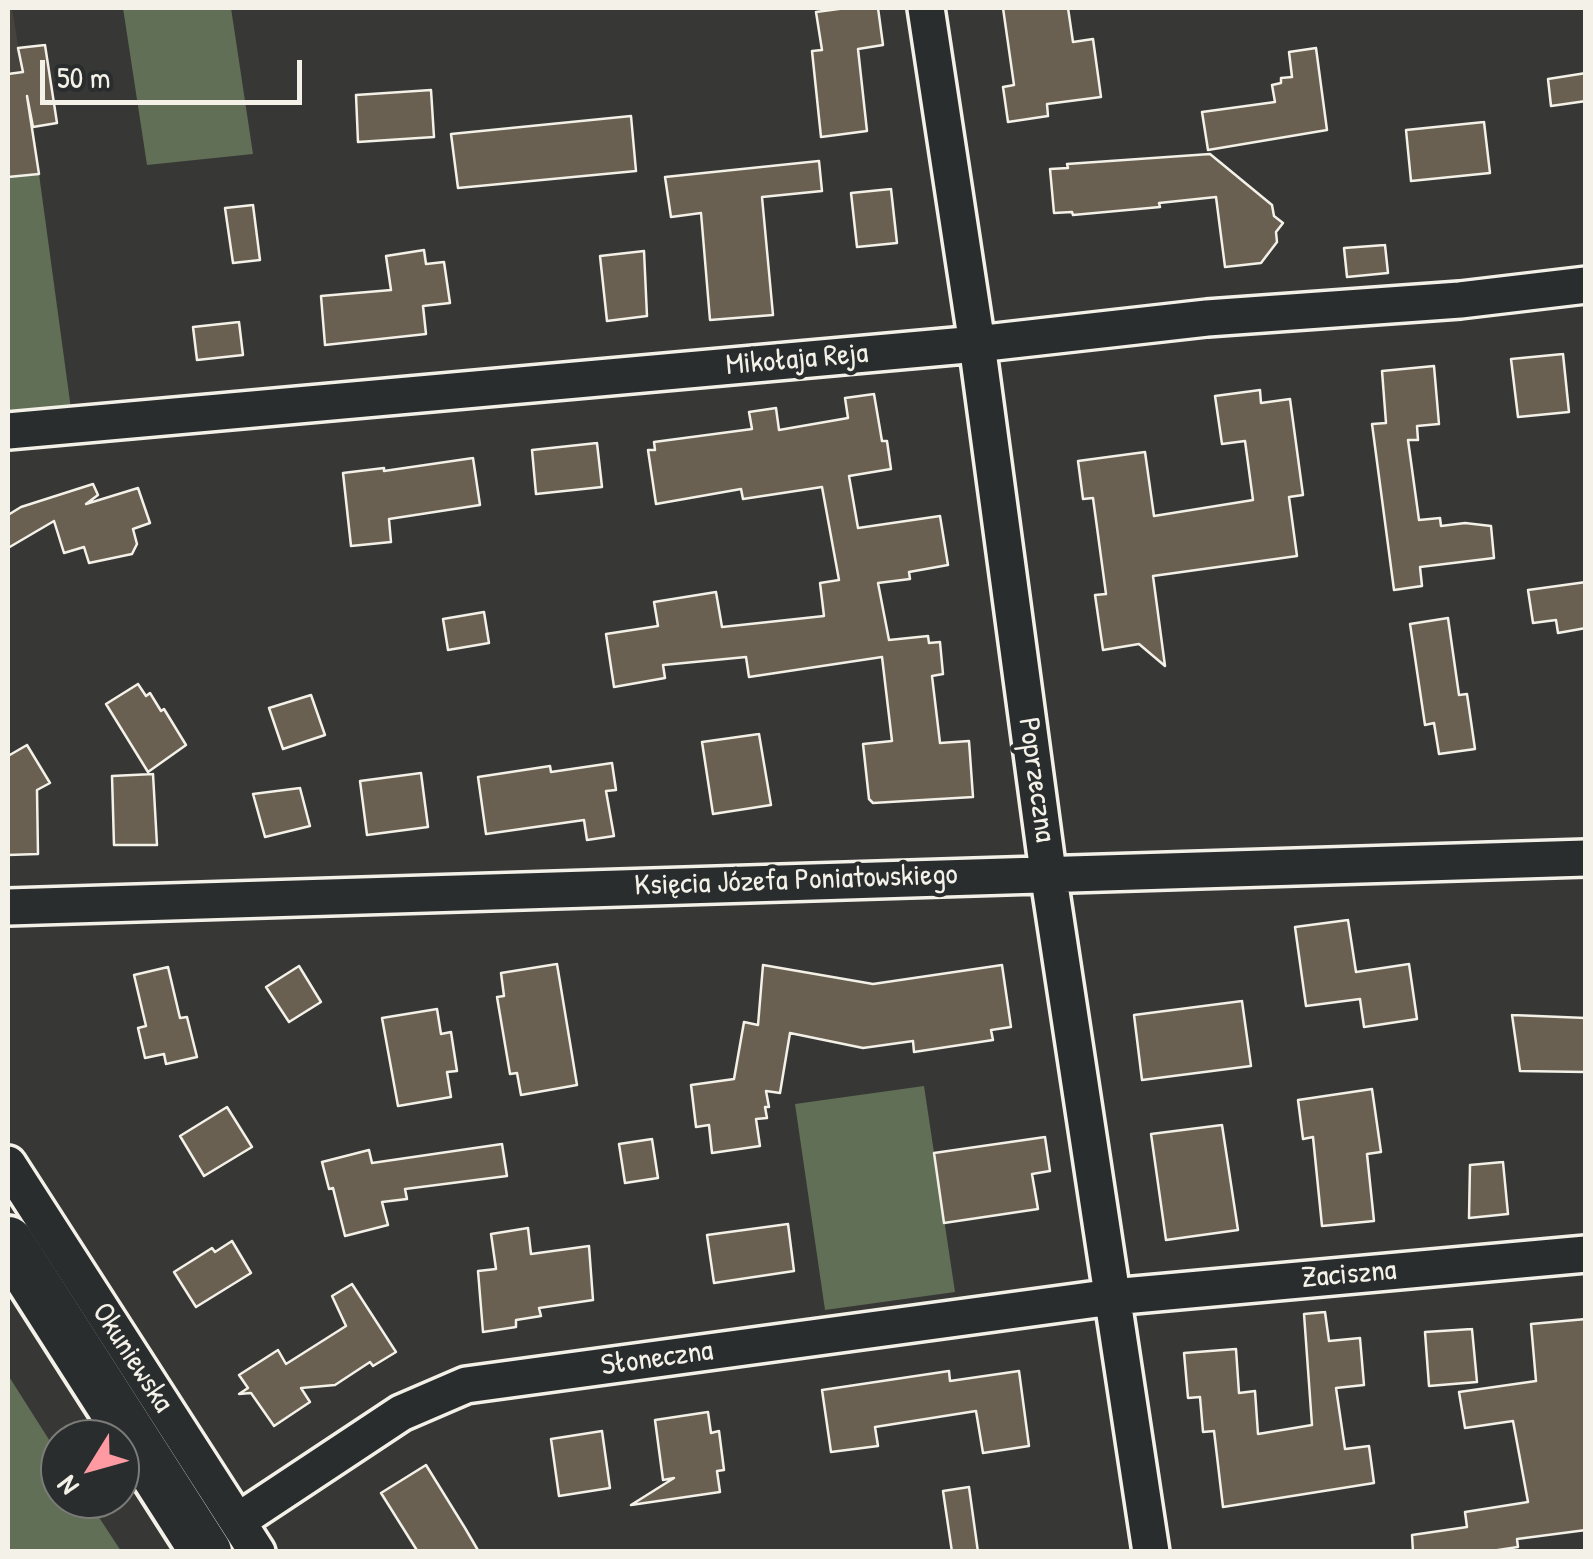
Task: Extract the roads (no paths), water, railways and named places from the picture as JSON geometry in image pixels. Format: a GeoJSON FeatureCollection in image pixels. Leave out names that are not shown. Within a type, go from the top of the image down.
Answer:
{"type":"FeatureCollection","features":[{"type":"Feature","properties":{"kind":"main road","name":"Okuniewska"},"geometry":{"type":"LineString","coordinates":[[8,1242],[222,1536]]}},
{"type":"Feature","properties":{"kind":"street","name":"Poprzeczna"},"geometry":{"type":"LineString","coordinates":[[926,8],[977,344],[1048,872],[1151,1552]]}},
{"type":"Feature","properties":{"kind":"street","name":"Mikołaja Reja"},"geometry":{"type":"LineString","coordinates":[[8,431],[977,344],[1206,318],[1460,300],[1586,285]]}},
{"type":"Feature","properties":{"kind":"street","name":"Księcia Józefa Poniatowskiego"},"geometry":{"type":"LineString","coordinates":[[8,908],[1048,872],[1586,858]]}},
{"type":"Feature","properties":{"kind":"street","name":"Okuniewska"},"geometry":{"type":"LineString","coordinates":[[8,1164],[222,1536],[257,1552]]}},
{"type":"Feature","properties":{"kind":"street","name":"Zaciszna"},"geometry":{"type":"LineString","coordinates":[[1112,1297],[1586,1254]]}},
{"type":"Feature","properties":{"kind":"street","name":"Słoneczna"},"geometry":{"type":"LineString","coordinates":[[222,1536],[400,1413],[466,1385],[1112,1297]]}}]}
